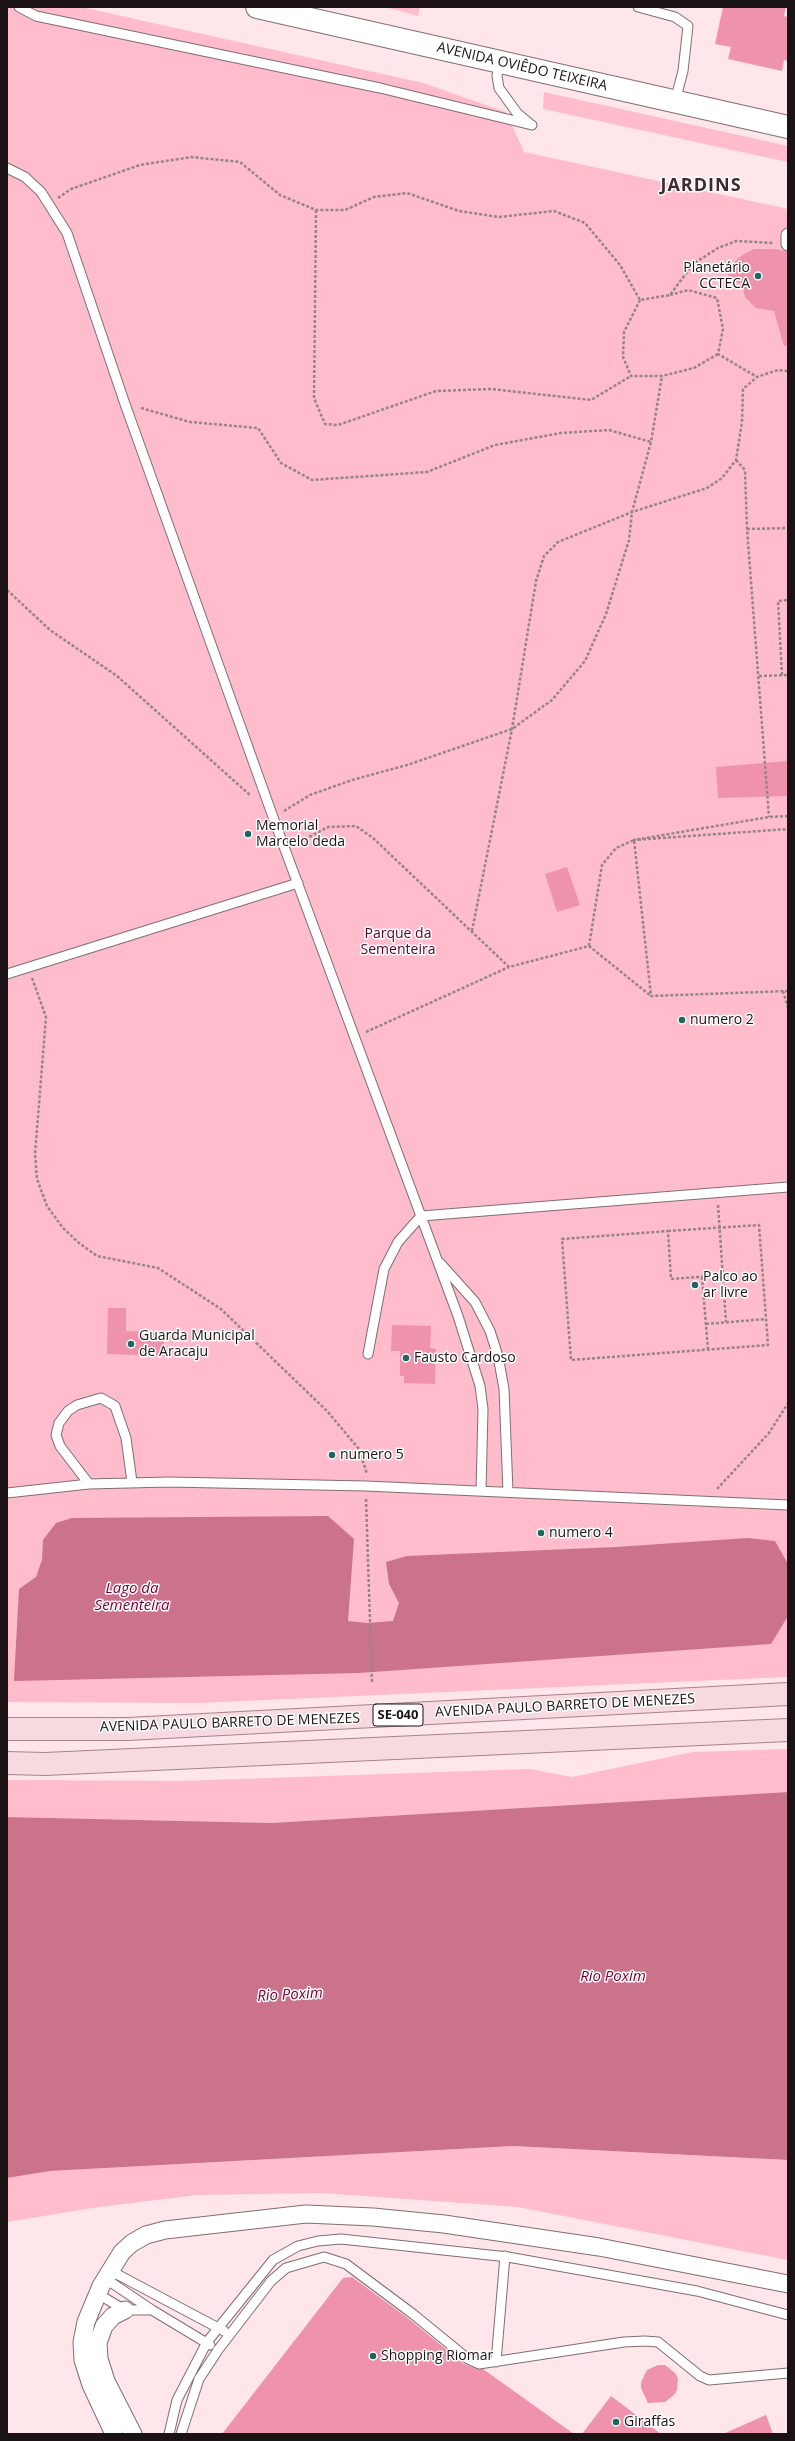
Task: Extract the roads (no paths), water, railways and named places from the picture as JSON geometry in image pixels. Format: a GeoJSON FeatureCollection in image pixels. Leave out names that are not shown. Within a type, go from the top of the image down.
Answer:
{"type":"FeatureCollection","features":[{"type":"Feature","properties":{"kind":"main road","name":"AVENIDA PAULO BARRETO DE MENEZES"},"geometry":{"type":"LineString","coordinates":[[7,1729],[136,1728],[788,1694]]}},
{"type":"Feature","properties":{"kind":"main road","name":"SE-040"},"geometry":{"type":"LineString","coordinates":[[7,1763],[45,1764],[788,1730]]}},
{"type":"Feature","properties":{"kind":"street","name":"AVENIDA OVIÊDO TEIXEIRA"},"geometry":{"type":"LineString","coordinates":[[257,7],[788,127]]}},
{"type":"Feature","properties":{"kind":"street"},"geometry":{"type":"LineString","coordinates":[[114,2434],[91,2385],[83,2360],[82,2342],[86,2322],[98,2294],[122,2252],[132,2243],[146,2235],[165,2230],[262,2218],[329,2214],[444,2224],[592,2246],[788,2284]]}},
{"type":"Feature","properties":{"kind":"street"},"geometry":{"type":"LineString","coordinates":[[126,2310],[113,2316],[104,2326],[98,2343],[99,2359],[106,2382],[133,2434]]}},
{"type":"Feature","properties":{"kind":"lane"},"geometry":{"type":"LineString","coordinates":[[20,7],[36,16],[380,88],[532,126],[517,113],[499,88],[497,76],[499,62]]}},
{"type":"Feature","properties":{"kind":"lane"},"geometry":{"type":"LineString","coordinates":[[638,7],[675,17],[688,26],[683,71],[675,101]]}},
{"type":"Feature","properties":{"kind":"lane"},"geometry":{"type":"LineString","coordinates":[[7,168],[25,177],[41,192],[67,233],[125,404],[273,817],[458,1316],[480,1386],[483,1409],[481,1491]]}},
{"type":"Feature","properties":{"kind":"lane"},"geometry":{"type":"LineString","coordinates":[[7,974],[28,966],[298,883]]}},
{"type":"Feature","properties":{"kind":"lane"},"geometry":{"type":"LineString","coordinates":[[368,1354],[384,1269],[398,1242],[421,1216],[788,1187]]}},
{"type":"Feature","properties":{"kind":"lane"},"geometry":{"type":"LineString","coordinates":[[437,1259],[475,1302],[490,1331],[498,1356],[504,1389],[508,1492]]}},
{"type":"Feature","properties":{"kind":"lane"},"geometry":{"type":"LineString","coordinates":[[89,1484],[66,1456],[56,1435],[59,1423],[68,1411],[77,1405],[102,1398],[115,1406],[118,1414],[126,1438],[132,1482]]}},
{"type":"Feature","properties":{"kind":"lane"},"geometry":{"type":"LineString","coordinates":[[7,1493],[89,1484],[132,1482],[366,1486],[788,1505]]}},
{"type":"Feature","properties":{"kind":"lane"},"geometry":{"type":"LineString","coordinates":[[169,2434],[177,2400],[207,2342],[273,2260],[298,2246],[318,2241],[356,2241],[505,2256],[697,2291],[788,2315]]}},
{"type":"Feature","properties":{"kind":"lane"},"geometry":{"type":"LineString","coordinates":[[496,2362],[505,2256]]}},
{"type":"Feature","properties":{"kind":"lane"},"geometry":{"type":"LineString","coordinates":[[181,2434],[199,2379],[218,2350],[271,2281],[286,2268],[324,2257],[346,2264],[414,2314],[468,2359],[483,2365],[624,2342],[645,2341],[658,2342],[700,2376],[709,2380],[788,2373]]}},
{"type":"Feature","properties":{"kind":"lane"},"geometry":{"type":"LineString","coordinates":[[108,2275],[230,2334]]}},
{"type":"Feature","properties":{"kind":"lane"},"geometry":{"type":"LineString","coordinates":[[108,2275],[152,2310],[218,2350]]}},
{"type":"Feature","properties":{"kind":"lane"},"geometry":{"type":"LineString","coordinates":[[98,2294],[126,2310],[152,2310]]}},
{"type":"Feature","properties":{"kind":"water","name":"Lago da Sementeira"},"geometry":{"type":"Polygon","coordinates":[[[328,1516],[354,1539],[348,1621],[367,1623],[393,1621],[399,1603],[389,1584],[386,1562],[407,1556],[616,1547],[748,1538],[775,1541],[788,1564],[788,1616],[771,1644],[359,1673],[14,1681],[19,1589],[36,1577],[42,1560],[43,1540],[56,1523],[72,1518],[328,1516]]]}},
{"type":"Feature","properties":{"kind":"water","name":"Rio Poxim"},"geometry":{"type":"Polygon","coordinates":[[[788,1792],[788,2160],[513,2146],[50,2171],[7,2178],[7,1817],[271,1823],[788,1792]]]}},
{"type":"Feature","properties":{"kind":"place","name":"Planetário CCTECA"},"geometry":{"type":"Point","coordinates":[758,276]}},
{"type":"Feature","properties":{"kind":"place","name":"Memorial Marcelo deda"},"geometry":{"type":"Point","coordinates":[248,834]}},
{"type":"Feature","properties":{"kind":"place","name":"numero 2"},"geometry":{"type":"Point","coordinates":[682,1020]}},
{"type":"Feature","properties":{"kind":"place","name":"Palco ao ar livre"},"geometry":{"type":"Point","coordinates":[695,1285]}},
{"type":"Feature","properties":{"kind":"place","name":"Guarda Municipal de Aracaju"},"geometry":{"type":"Point","coordinates":[131,1344]}},
{"type":"Feature","properties":{"kind":"place","name":"Fausto Cardoso"},"geometry":{"type":"Point","coordinates":[406,1358]}},
{"type":"Feature","properties":{"kind":"place","name":"numero 5"},"geometry":{"type":"Point","coordinates":[332,1455]}},
{"type":"Feature","properties":{"kind":"place","name":"numero 4"},"geometry":{"type":"Point","coordinates":[541,1533]}},
{"type":"Feature","properties":{"kind":"place","name":"Shopping Riomar"},"geometry":{"type":"Point","coordinates":[373,2356]}},
{"type":"Feature","properties":{"kind":"place","name":"Giraffas"},"geometry":{"type":"Point","coordinates":[616,2422]}},
{"type":"Feature","properties":{"kind":"district","name":"JARDINS"},"geometry":{"type":"Point","coordinates":[701,186]}},
{"type":"Feature","properties":{"kind":"park label","name":"Parque da Sementeira"},"geometry":{"type":"Point","coordinates":[398,942]}}]}
